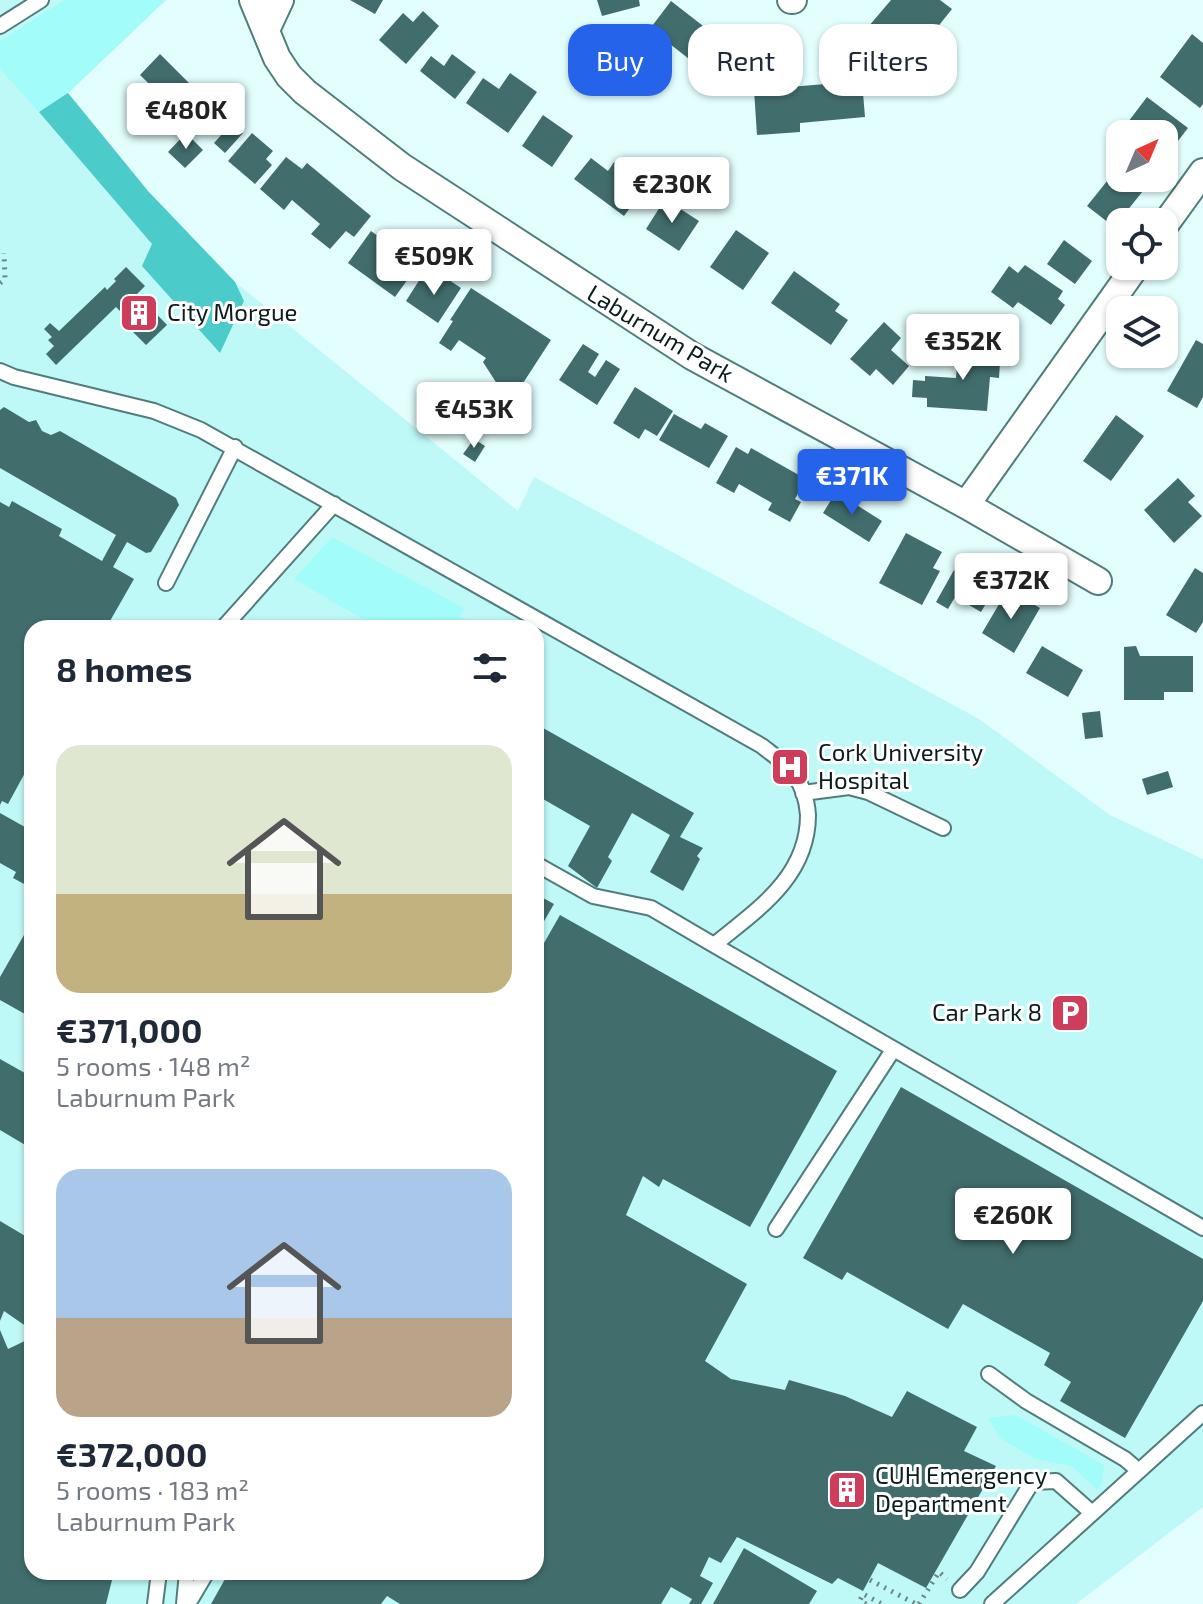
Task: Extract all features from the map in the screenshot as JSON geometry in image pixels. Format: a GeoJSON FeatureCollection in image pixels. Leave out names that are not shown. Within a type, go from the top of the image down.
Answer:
{"type":"FeatureCollection","features":[{"type":"Feature","properties":{"kind":"street","name":"Laburnum Park"},"geometry":{"type":"LineString","coordinates":[[253,0],[277,58],[289,76],[305,92],[402,167],[692,356],[966,505],[1098,581]]}},
{"type":"Feature","properties":{"kind":"street"},"geometry":{"type":"LineString","coordinates":[[266,30],[280,0]]}},
{"type":"Feature","properties":{"kind":"street"},"geometry":{"type":"LineString","coordinates":[[1177,208],[1203,172]]}},
{"type":"Feature","properties":{"kind":"street"},"geometry":{"type":"LineString","coordinates":[[966,505],[1126,280]]}},
{"type":"Feature","properties":{"kind":"lane"},"geometry":{"type":"LineString","coordinates":[[0,26],[41,0]]}},
{"type":"Feature","properties":{"kind":"lane"},"geometry":{"type":"LineString","coordinates":[[0,371],[154,411],[189,424],[539,620]]}},
{"type":"Feature","properties":{"kind":"lane"},"geometry":{"type":"LineString","coordinates":[[166,583],[235,447]]}},
{"type":"Feature","properties":{"kind":"lane"},"geometry":{"type":"LineString","coordinates":[[230,620],[334,504]]}},
{"type":"Feature","properties":{"kind":"lane"},"geometry":{"type":"LineString","coordinates":[[544,623],[762,746],[788,767],[803,793],[808,828],[795,868],[773,896],[714,945]]}},
{"type":"Feature","properties":{"kind":"lane"},"geometry":{"type":"LineString","coordinates":[[803,793],[849,787],[868,792],[943,828]]}},
{"type":"Feature","properties":{"kind":"lane"},"geometry":{"type":"LineString","coordinates":[[544,868],[593,896],[651,908],[1203,1228]]}},
{"type":"Feature","properties":{"kind":"lane"},"geometry":{"type":"LineString","coordinates":[[776,1229],[893,1050]]}},
{"type":"Feature","properties":{"kind":"lane"},"geometry":{"type":"LineString","coordinates":[[989,1374],[1026,1401],[1125,1459],[1139,1471]]}},
{"type":"Feature","properties":{"kind":"lane"},"geometry":{"type":"LineString","coordinates":[[992,1604],[1203,1413]]}},
{"type":"Feature","properties":{"kind":"lane"},"geometry":{"type":"LineString","coordinates":[[960,1590],[977,1572],[1032,1482],[1056,1481],[1091,1512]]}},
{"type":"Feature","properties":{"kind":"lane"},"geometry":{"type":"LineString","coordinates":[[155,1604],[158,1580]]}},
{"type":"Feature","properties":{"kind":"lane"},"geometry":{"type":"LineString","coordinates":[[186,1604],[187,1580]]}},
{"type":"Feature","properties":{"kind":"lane"},"geometry":{"type":"LineString","coordinates":[[186,1604],[202,1580]]}},
{"type":"Feature","properties":{"kind":"path"},"geometry":{"type":"LineString","coordinates":[[0,283],[5,279],[4,253]]}},
{"type":"Feature","properties":{"kind":"path"},"geometry":{"type":"LineString","coordinates":[[870,1580],[917,1604],[939,1572],[960,1590]]}},
{"type":"Feature","properties":{"kind":"path"},"geometry":{"type":"LineString","coordinates":[[866,1604],[860,1600],[863,1594],[882,1604]]}},
{"type":"Feature","properties":{"kind":"shaded area","name":"Cork University Hospital"},"geometry":{"type":"Polygon","coordinates":[[[0,0],[166,0],[68,93],[148,191],[235,282],[518,511],[534,477],[979,719],[1110,815],[1203,859],[1203,1507],[1076,1604],[0,1604],[0,0]]]}},
{"type":"Feature","properties":{"kind":"shaded area"},"geometry":{"type":"Polygon","coordinates":[[[64,0],[166,0],[68,93],[39,112],[0,69],[0,41],[64,0]]]}},
{"type":"Feature","properties":{"kind":"shaded area"},"geometry":{"type":"Polygon","coordinates":[[[68,93],[148,191],[235,282],[244,301],[220,353],[142,266],[152,244],[39,112],[68,93]]]}},
{"type":"Feature","properties":{"kind":"shaded area"},"geometry":{"type":"Polygon","coordinates":[[[332,537],[464,608],[460,616],[467,620],[364,620],[294,579],[332,537]]]}},
{"type":"Feature","properties":{"kind":"shaded area"},"geometry":{"type":"Polygon","coordinates":[[[1016,1415],[1104,1465],[1102,1484],[1098,1490],[1071,1466],[1035,1459],[1000,1438],[988,1418],[1016,1415]]]}},
{"type":"Feature","properties":{"kind":"building"},"geometry":{"type":"Polygon","coordinates":[[[350,0],[383,0],[375,14],[350,0]]]}},
{"type":"Feature","properties":{"kind":"building"},"geometry":{"type":"Polygon","coordinates":[[[597,0],[639,0],[640,6],[602,16],[597,0]]]}},
{"type":"Feature","properties":{"kind":"building"},"geometry":{"type":"Polygon","coordinates":[[[891,0],[940,0],[952,9],[940,24],[871,24],[891,0]]]}},
{"type":"Feature","properties":{"kind":"building"},"geometry":{"type":"Polygon","coordinates":[[[671,1],[701,24],[688,24],[688,58],[672,46],[672,24],[654,24],[671,1]]]}},
{"type":"Feature","properties":{"kind":"building"},"geometry":{"type":"Polygon","coordinates":[[[423,11],[439,26],[406,64],[379,40],[403,13],[413,22],[423,11]]]}},
{"type":"Feature","properties":{"kind":"building"},"geometry":{"type":"Polygon","coordinates":[[[1192,34],[1203,43],[1203,104],[1200,108],[1160,77],[1192,34]]]}},
{"type":"Feature","properties":{"kind":"building"},"geometry":{"type":"Polygon","coordinates":[[[160,54],[214,108],[194,128],[140,75],[160,54]]]}},
{"type":"Feature","properties":{"kind":"building"},"geometry":{"type":"Polygon","coordinates":[[[452,54],[476,72],[455,99],[420,71],[431,56],[444,66],[452,54]]]}},
{"type":"Feature","properties":{"kind":"building"},"geometry":{"type":"Polygon","coordinates":[[[510,73],[537,92],[508,133],[466,103],[483,78],[499,89],[510,73]]]}},
{"type":"Feature","properties":{"kind":"building"},"geometry":{"type":"Polygon","coordinates":[[[819,85],[819,96],[863,96],[865,117],[800,123],[800,132],[757,135],[754,96],[803,96],[803,86],[819,85]]]}},
{"type":"Feature","properties":{"kind":"building"},"geometry":{"type":"Polygon","coordinates":[[[1147,97],[1177,120],[1130,120],[1147,97]]]}},
{"type":"Feature","properties":{"kind":"building"},"geometry":{"type":"Polygon","coordinates":[[[543,115],[573,136],[552,167],[522,146],[543,115]]]}},
{"type":"Feature","properties":{"kind":"building"},"geometry":{"type":"Polygon","coordinates":[[[1178,120],[1188,128],[1178,141],[1178,120]]]}},
{"type":"Feature","properties":{"kind":"building"},"geometry":{"type":"Polygon","coordinates":[[[232,123],[243,133],[225,153],[214,143],[232,123]]]}},
{"type":"Feature","properties":{"kind":"building"},"geometry":{"type":"Polygon","coordinates":[[[186,133],[203,150],[185,168],[168,152],[186,133]]]}},
{"type":"Feature","properties":{"kind":"building"},"geometry":{"type":"Polygon","coordinates":[[[252,133],[273,151],[266,159],[272,165],[255,184],[228,161],[252,133]]]}},
{"type":"Feature","properties":{"kind":"building"},"geometry":{"type":"Polygon","coordinates":[[[286,157],[302,169],[307,163],[371,216],[354,237],[346,231],[330,249],[311,234],[320,224],[292,200],[284,210],[260,189],[286,157]]]}},
{"type":"Feature","properties":{"kind":"building"},"geometry":{"type":"Polygon","coordinates":[[[591,158],[608,171],[614,162],[646,186],[624,216],[574,179],[591,158]]]}},
{"type":"Feature","properties":{"kind":"building"},"geometry":{"type":"Polygon","coordinates":[[[1106,182],[1106,192],[1142,192],[1129,208],[1106,208],[1106,221],[1087,206],[1106,182]]]}},
{"type":"Feature","properties":{"kind":"building"},"geometry":{"type":"Polygon","coordinates":[[[665,199],[699,221],[679,251],[646,229],[665,199]]]}},
{"type":"Feature","properties":{"kind":"building"},"geometry":{"type":"Polygon","coordinates":[[[736,230],[769,253],[743,290],[710,267],[736,230]]]}},
{"type":"Feature","properties":{"kind":"building"},"geometry":{"type":"Polygon","coordinates":[[[371,231],[418,265],[395,297],[348,263],[371,231]]]}},
{"type":"Feature","properties":{"kind":"building"},"geometry":{"type":"Polygon","coordinates":[[[1064,240],[1092,261],[1075,284],[1047,264],[1064,240]]]}},
{"type":"Feature","properties":{"kind":"building"},"geometry":{"type":"Polygon","coordinates":[[[1025,265],[1063,291],[1058,299],[1065,305],[1051,325],[1018,302],[1013,308],[991,292],[1009,266],[1018,273],[1025,265]]]}},
{"type":"Feature","properties":{"kind":"building","name":"City Morgue"},"geometry":{"type":"Polygon","coordinates":[[[126,267],[145,286],[135,296],[167,325],[146,345],[124,323],[128,319],[116,307],[56,365],[46,354],[54,346],[48,340],[52,337],[44,329],[50,323],[59,331],[105,287],[107,290],[126,267]]]}},
{"type":"Feature","properties":{"kind":"building"},"geometry":{"type":"Polygon","coordinates":[[[794,271],[840,304],[835,311],[848,320],[831,345],[771,303],[794,271]]]}},
{"type":"Feature","properties":{"kind":"building"},"geometry":{"type":"Polygon","coordinates":[[[437,272],[461,288],[438,323],[406,301],[420,279],[429,285],[437,272]]]}},
{"type":"Feature","properties":{"kind":"building"},"geometry":{"type":"Polygon","coordinates":[[[471,288],[551,340],[514,397],[499,387],[483,362],[486,358],[459,340],[451,351],[439,343],[471,288]]]}},
{"type":"Feature","properties":{"kind":"building"},"geometry":{"type":"Polygon","coordinates":[[[884,322],[901,338],[891,350],[909,366],[893,385],[876,369],[870,376],[850,359],[884,322]]]}},
{"type":"Feature","properties":{"kind":"building"},"geometry":{"type":"Polygon","coordinates":[[[1196,340],[1203,344],[1203,397],[1197,408],[1167,391],[1196,340]]]}},
{"type":"Feature","properties":{"kind":"building"},"geometry":{"type":"Polygon","coordinates":[[[583,344],[599,354],[588,372],[595,377],[606,360],[620,369],[597,405],[559,380],[583,344]]]}},
{"type":"Feature","properties":{"kind":"building"},"geometry":{"type":"Polygon","coordinates":[[[978,344],[1001,346],[999,378],[990,377],[987,411],[927,407],[927,398],[912,397],[913,380],[925,381],[925,376],[956,378],[958,354],[978,355],[978,344]]]}},
{"type":"Feature","properties":{"kind":"building"},"geometry":{"type":"Polygon","coordinates":[[[635,387],[673,411],[657,436],[645,429],[639,439],[613,423],[635,387]]]}},
{"type":"Feature","properties":{"kind":"building"},"geometry":{"type":"Polygon","coordinates":[[[4,407],[29,422],[36,420],[42,431],[51,435],[60,431],[176,498],[179,505],[151,552],[146,553],[127,542],[113,567],[134,579],[111,620],[24,620],[24,775],[8,804],[2,801],[0,805],[0,502],[9,507],[12,501],[62,529],[59,536],[102,561],[116,535],[0,468],[0,410],[4,407]]]}},
{"type":"Feature","properties":{"kind":"building"},"geometry":{"type":"Polygon","coordinates":[[[674,414],[701,429],[705,423],[728,436],[709,468],[659,440],[674,414]]]}},
{"type":"Feature","properties":{"kind":"building"},"geometry":{"type":"Polygon","coordinates":[[[1116,415],[1144,436],[1111,481],[1083,461],[1116,415]]]}},
{"type":"Feature","properties":{"kind":"building"},"geometry":{"type":"Polygon","coordinates":[[[474,439],[485,446],[475,462],[463,454],[474,439]]]}},
{"type":"Feature","properties":{"kind":"building"},"geometry":{"type":"Polygon","coordinates":[[[736,447],[748,454],[751,448],[806,479],[795,499],[801,502],[790,522],[768,510],[772,503],[739,484],[734,493],[716,483],[736,447]]]}},
{"type":"Feature","properties":{"kind":"building"},"geometry":{"type":"Polygon","coordinates":[[[1178,478],[1195,496],[1188,502],[1202,516],[1174,543],[1144,510],[1178,478]]]}},
{"type":"Feature","properties":{"kind":"building"},"geometry":{"type":"Polygon","coordinates":[[[836,492],[882,521],[869,542],[823,513],[836,492]]]}},
{"type":"Feature","properties":{"kind":"building"},"geometry":{"type":"Polygon","coordinates":[[[906,533],[942,552],[933,568],[940,571],[922,605],[879,583],[906,533]]]}},
{"type":"Feature","properties":{"kind":"building"},"geometry":{"type":"Polygon","coordinates":[[[1195,568],[1203,573],[1203,622],[1196,633],[1166,615],[1195,568]]]}},
{"type":"Feature","properties":{"kind":"building"},"geometry":{"type":"Polygon","coordinates":[[[986,569],[1001,578],[981,612],[955,597],[948,609],[936,602],[954,570],[978,584],[986,569]]]}},
{"type":"Feature","properties":{"kind":"building"},"geometry":{"type":"Polygon","coordinates":[[[1008,589],[1040,608],[1014,653],[982,633],[1008,589]]]}},
{"type":"Feature","properties":{"kind":"building"},"geometry":{"type":"Polygon","coordinates":[[[1042,646],[1083,670],[1068,697],[1026,673],[1042,646]]]}},
{"type":"Feature","properties":{"kind":"building"},"geometry":{"type":"Polygon","coordinates":[[[1136,646],[1140,656],[1193,656],[1193,692],[1164,692],[1164,700],[1124,700],[1124,647],[1136,646]]]}},
{"type":"Feature","properties":{"kind":"building"},"geometry":{"type":"Polygon","coordinates":[[[1100,711],[1103,737],[1085,739],[1082,713],[1100,711]]]}},
{"type":"Feature","properties":{"kind":"building"},"geometry":{"type":"Polygon","coordinates":[[[544,729],[694,813],[680,837],[703,848],[683,891],[650,872],[670,835],[632,813],[608,857],[612,861],[597,888],[568,866],[590,826],[544,800],[544,729]]]}},
{"type":"Feature","properties":{"kind":"building"},"geometry":{"type":"Polygon","coordinates":[[[1168,771],[1173,787],[1147,795],[1142,779],[1168,771]]]}},
{"type":"Feature","properties":{"kind":"building"},"geometry":{"type":"Polygon","coordinates":[[[0,813],[24,826],[24,884],[13,878],[16,872],[0,863],[0,813]]]}},
{"type":"Feature","properties":{"kind":"building"},"geometry":{"type":"Polygon","coordinates":[[[544,898],[554,904],[544,921],[544,898]]]}},
{"type":"Feature","properties":{"kind":"building"},"geometry":{"type":"Polygon","coordinates":[[[560,915],[837,1071],[750,1227],[663,1179],[659,1187],[643,1176],[626,1215],[747,1284],[705,1361],[731,1379],[785,1390],[789,1380],[845,1396],[892,1417],[907,1391],[977,1427],[964,1451],[996,1466],[926,1588],[878,1563],[863,1591],[838,1578],[832,1584],[737,1537],[721,1563],[709,1557],[700,1576],[713,1583],[701,1604],[689,1604],[692,1599],[671,1587],[661,1604],[400,1604],[387,1596],[381,1604],[211,1604],[224,1580],[544,1580],[544,943],[560,915]]]}},
{"type":"Feature","properties":{"kind":"building"},"geometry":{"type":"Polygon","coordinates":[[[24,935],[24,1014],[0,1000],[0,977],[24,935]]]}},
{"type":"Feature","properties":{"kind":"building"},"geometry":{"type":"Polygon","coordinates":[[[0,1059],[24,1072],[24,1144],[0,1130],[0,1059]]]}},
{"type":"Feature","properties":{"kind":"building"},"geometry":{"type":"Polygon","coordinates":[[[901,1087],[1203,1259],[1203,1301],[1125,1438],[1060,1401],[1071,1382],[1044,1365],[1050,1353],[963,1304],[948,1329],[847,1272],[842,1280],[803,1258],[901,1087]]]}},
{"type":"Feature","properties":{"kind":"building"},"geometry":{"type":"Polygon","coordinates":[[[0,1221],[24,1235],[24,1325],[4,1311],[0,1321],[0,1221]]]}},
{"type":"Feature","properties":{"kind":"building"},"geometry":{"type":"Polygon","coordinates":[[[0,1330],[8,1349],[24,1341],[24,1580],[112,1580],[106,1604],[0,1604],[0,1330]]]}},
{"type":"Feature","properties":{"kind":"building"},"geometry":{"type":"Polygon","coordinates":[[[744,1548],[817,1591],[809,1604],[713,1604],[744,1548]]]}},
{"type":"Feature","properties":{"kind":"place","name":"City Morgue"},"geometry":{"type":"Point","coordinates":[139,313]}},
{"type":"Feature","properties":{"kind":"place","name":"Cork University Hospital"},"geometry":{"type":"Point","coordinates":[790,767]}},
{"type":"Feature","properties":{"kind":"place","name":"Car Park 8"},"geometry":{"type":"Point","coordinates":[1070,1013]}},
{"type":"Feature","properties":{"kind":"place","name":"CUH Emergency Department"},"geometry":{"type":"Point","coordinates":[847,1490]}}]}
